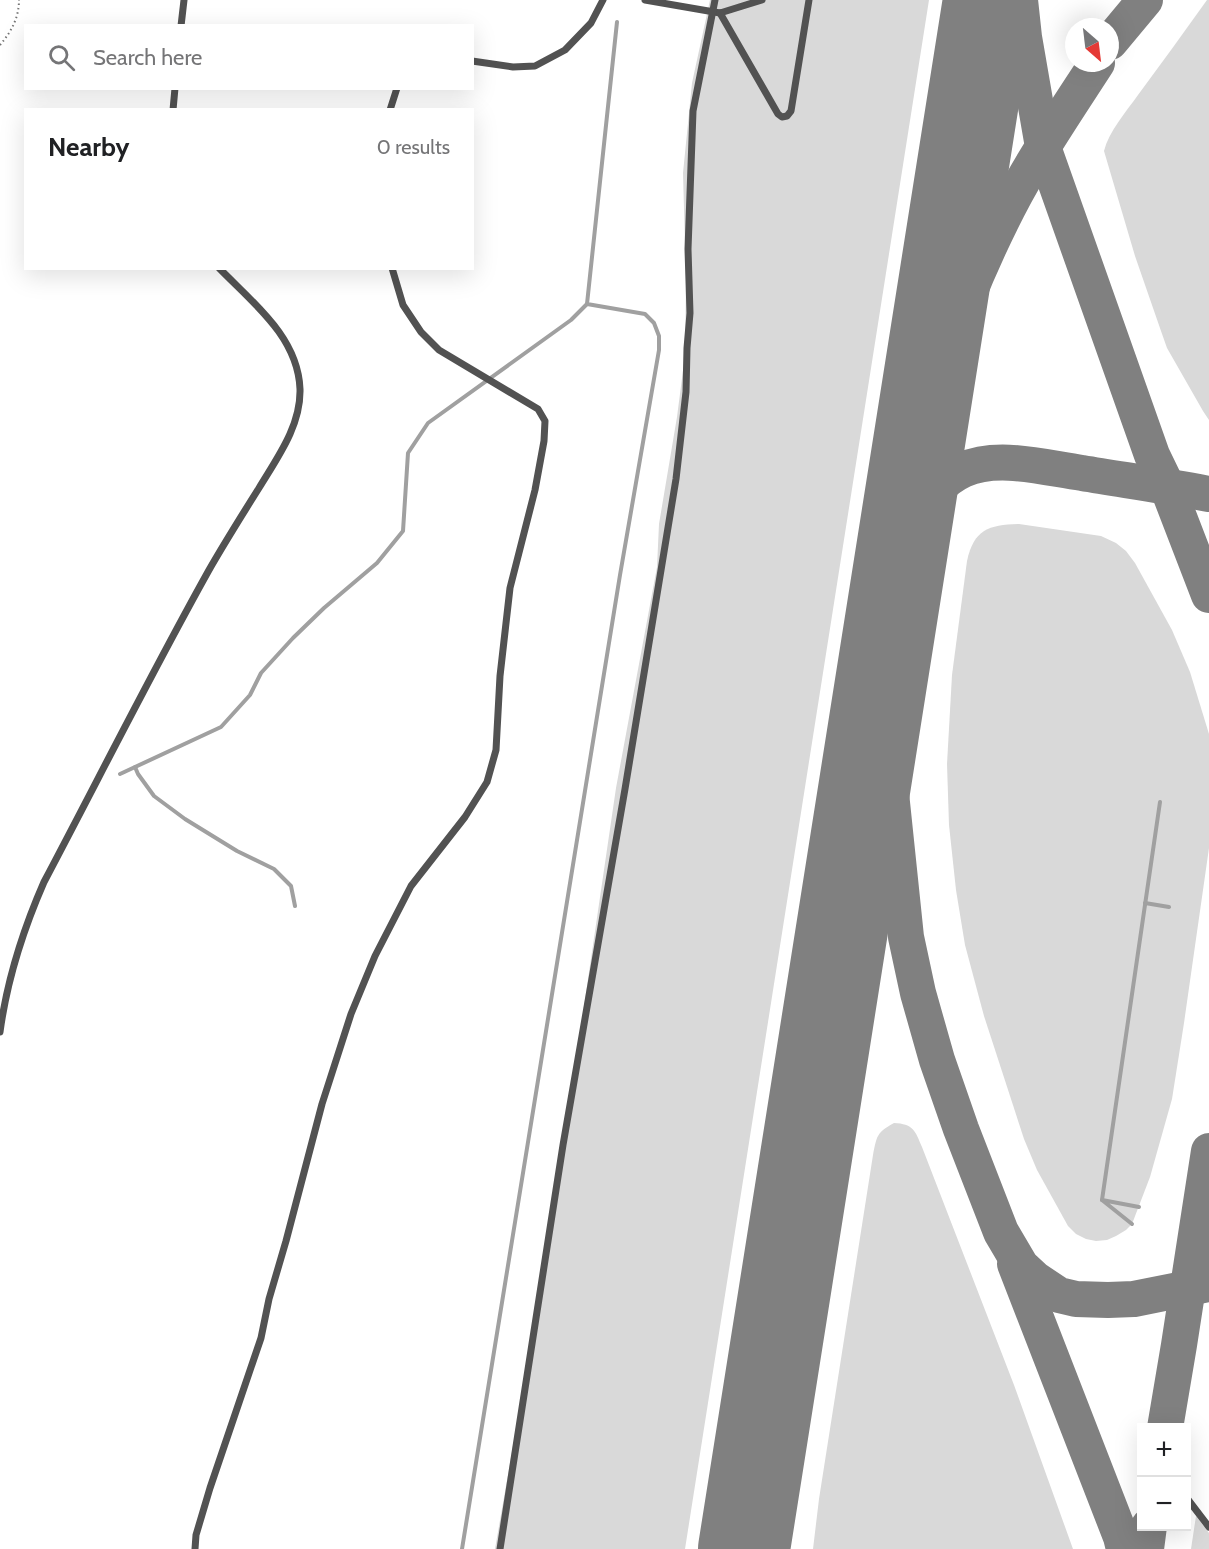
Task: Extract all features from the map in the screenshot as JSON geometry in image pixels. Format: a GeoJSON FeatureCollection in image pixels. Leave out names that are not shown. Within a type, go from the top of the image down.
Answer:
{"type":"FeatureCollection","features":[{"type":"Feature","properties":{"kind":"lane"},"geometry":{"type":"LineString","coordinates":[[181,24],[184,0]]}},
{"type":"Feature","properties":{"kind":"lane"},"geometry":{"type":"LineString","coordinates":[[474,61],[513,67],[535,66],[565,50],[591,23],[603,0]]}},
{"type":"Feature","properties":{"kind":"lane"},"geometry":{"type":"LineString","coordinates":[[645,0],[720,13],[762,0]]}},
{"type":"Feature","properties":{"kind":"lane"},"geometry":{"type":"LineString","coordinates":[[500,1549],[563,1145],[626,789],[676,479],[686,392],[690,313],[688,249],[693,111],[715,0]]}},
{"type":"Feature","properties":{"kind":"lane"},"geometry":{"type":"LineString","coordinates":[[720,13],[778,114],[782,117],[787,116],[791,111],[809,0]]}},
{"type":"Feature","properties":{"kind":"lane"},"geometry":{"type":"LineString","coordinates":[[173,108],[176,90]]}},
{"type":"Feature","properties":{"kind":"lane"},"geometry":{"type":"LineString","coordinates":[[391,108],[396,90]]}},
{"type":"Feature","properties":{"kind":"lane"},"geometry":{"type":"LineString","coordinates":[[0,1032],[15,959],[44,882],[210,568],[285,444],[297,412],[300,393],[297,369],[283,336],[221,270]]}},
{"type":"Feature","properties":{"kind":"lane"},"geometry":{"type":"LineString","coordinates":[[195,1549],[196,1535],[210,1488],[261,1338],[269,1299],[322,1104],[351,1014],[375,956],[411,886],[465,817],[487,782],[496,750],[500,676],[510,588],[544,441],[544,421],[538,409],[439,350],[422,332],[403,305],[393,270]]}},
{"type":"Feature","properties":{"kind":"lane"},"geometry":{"type":"LineString","coordinates":[[1191,1504],[1209,1527]]}},
{"type":"Feature","properties":{"kind":"path"},"geometry":{"type":"LineString","coordinates":[[0,45],[8,36],[19,13],[19,0]]}},
{"type":"Feature","properties":{"kind":"shaded area"},"geometry":{"type":"Polygon","coordinates":[[[710,0],[929,0],[685,1549],[495,1549],[582,1020],[616,788],[657,567],[659,524],[685,355],[686,280],[683,173],[692,83],[710,0]]]}},
{"type":"Feature","properties":{"kind":"shaded area"},"geometry":{"type":"Polygon","coordinates":[[[1209,0],[1209,420],[1167,348],[1135,256],[1104,151],[1118,122],[1209,0]]]}},
{"type":"Feature","properties":{"kind":"shaded area"},"geometry":{"type":"Polygon","coordinates":[[[1019,524],[1101,536],[1126,551],[1172,630],[1190,672],[1209,734],[1209,848],[1172,1099],[1150,1177],[1132,1224],[1126,1230],[1107,1240],[1086,1239],[1076,1234],[1068,1226],[1037,1170],[1024,1139],[984,1016],[965,945],[956,890],[949,825],[947,764],[952,675],[967,561],[974,542],[984,531],[999,526],[1019,524]]]}},
{"type":"Feature","properties":{"kind":"shaded area"},"geometry":{"type":"Polygon","coordinates":[[[894,1123],[912,1129],[920,1141],[1014,1385],[1073,1549],[813,1549],[875,1143],[878,1136],[894,1123]]]}},
{"type":"Feature","properties":{"kind":"shaded area"},"geometry":{"type":"Polygon","coordinates":[[[1196,1516],[1209,1533],[1209,1549],[1191,1549],[1196,1516]]]}},
{"type":"Feature","properties":{"kind":"waterway"},"geometry":{"type":"LineString","coordinates":[[462,1549],[620,575],[659,350],[659,336],[654,323],[645,314],[587,304],[617,22]]}},
{"type":"Feature","properties":{"kind":"waterway"},"geometry":{"type":"LineString","coordinates":[[120,774],[221,727],[250,695],[261,673],[293,638],[377,563],[403,531],[408,453],[428,423],[571,320],[587,304]]}},
{"type":"Feature","properties":{"kind":"waterway"},"geometry":{"type":"LineString","coordinates":[[135,767],[154,796],[185,819],[237,851],[274,869],[291,886],[295,906]]}},
{"type":"Feature","properties":{"kind":"waterway"},"geometry":{"type":"LineString","coordinates":[[1102,1200],[1160,802]]}},
{"type":"Feature","properties":{"kind":"waterway"},"geometry":{"type":"LineString","coordinates":[[1145,903],[1169,907]]}},
{"type":"Feature","properties":{"kind":"waterway"},"geometry":{"type":"LineString","coordinates":[[1132,1224],[1102,1200],[1139,1207]]}},
{"type":"Feature","properties":{"kind":"taxiway"},"geometry":{"type":"LineString","coordinates":[[1020,0],[1043,147],[1152,455],[1167,486],[1209,595]]}},
{"type":"Feature","properties":{"kind":"taxiway"},"geometry":{"type":"LineString","coordinates":[[1119,31],[1145,0]]}},
{"type":"Feature","properties":{"kind":"taxiway"},"geometry":{"type":"LineString","coordinates":[[917,453],[944,361],[965,303],[990,245],[1029,171],[1091,72]]}},
{"type":"Feature","properties":{"kind":"taxiway"},"geometry":{"type":"LineString","coordinates":[[905,528],[945,481],[963,470],[991,463],[1037,466],[1209,494]]}},
{"type":"Feature","properties":{"kind":"taxiway"},"geometry":{"type":"LineString","coordinates":[[887,643],[891,793],[906,937],[918,993],[937,1060],[1001,1232],[1021,1266],[1035,1279],[1059,1295],[1076,1299],[1134,1299],[1209,1284]]}},
{"type":"Feature","properties":{"kind":"taxiway"},"geometry":{"type":"LineString","coordinates":[[1166,1423],[1209,1151]]}},
{"type":"Feature","properties":{"kind":"taxiway"},"geometry":{"type":"LineString","coordinates":[[1015,1264],[1124,1549]]}},
{"type":"Feature","properties":{"kind":"taxiway"},"geometry":{"type":"LineString","coordinates":[[749,1549],[750,1509]]}},
{"type":"Feature","properties":{"kind":"taxiway"},"geometry":{"type":"LineString","coordinates":[[1146,1549],[1148,1531]]}},
{"type":"Feature","properties":{"kind":"runway"},"geometry":{"type":"LineString","coordinates":[[744,1549],[989,0]]}}]}
